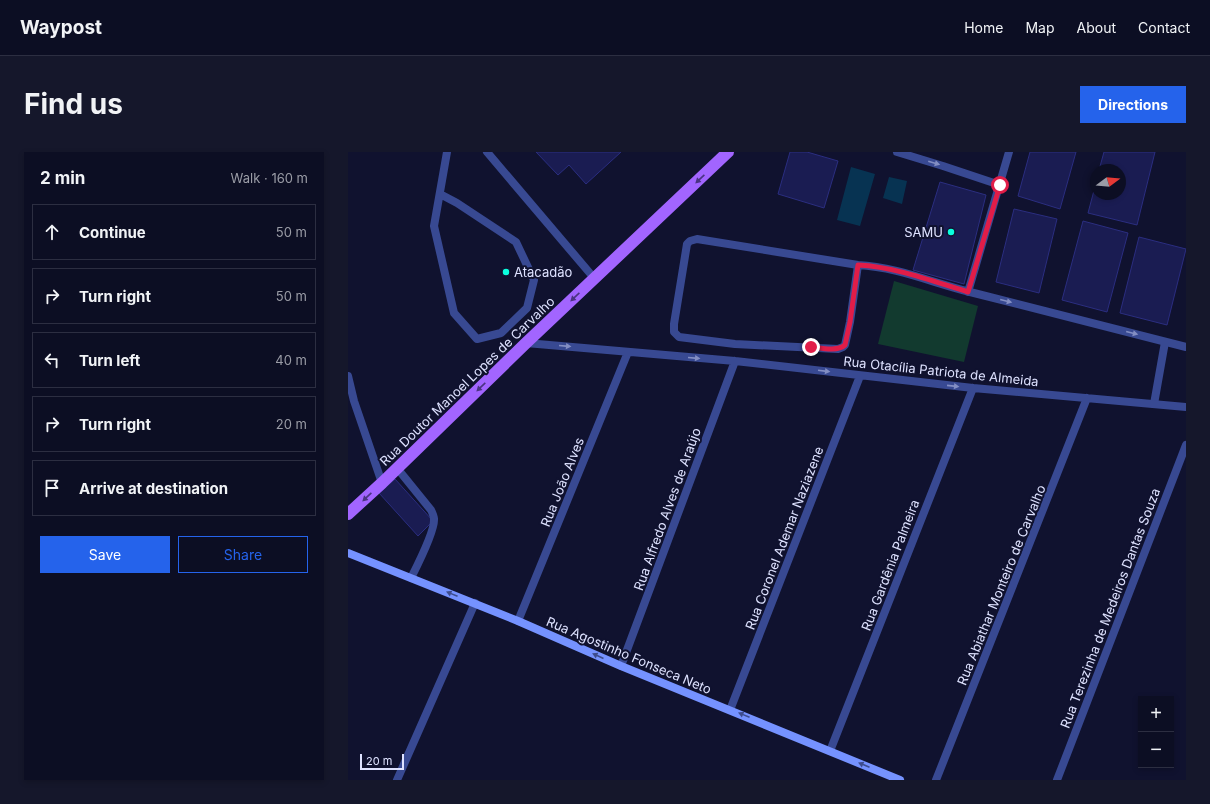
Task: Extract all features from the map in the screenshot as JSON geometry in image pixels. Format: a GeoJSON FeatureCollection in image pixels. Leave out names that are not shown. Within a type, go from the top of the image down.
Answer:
{"type":"FeatureCollection","features":[{"type":"Feature","properties":{"kind":"main road","name":"Rua Doutor Manoel Lopes de Carvalho"},"geometry":{"type":"LineString","coordinates":[[348,514],[728,152]]}},
{"type":"Feature","properties":{"kind":"main road","name":"Rua Agostinho Fonseca Neto"},"geometry":{"type":"LineString","coordinates":[[348,553],[475,603],[621,666],[900,780]]}},
{"type":"Feature","properties":{"kind":"street"},"geometry":{"type":"LineString","coordinates":[[440,194],[457,203],[516,242],[534,280],[527,308],[501,333],[477,339],[454,314],[434,226],[447,152]]}},
{"type":"Feature","properties":{"kind":"street"},"geometry":{"type":"LineString","coordinates":[[487,152],[594,278]]}},
{"type":"Feature","properties":{"kind":"street"},"geometry":{"type":"LineString","coordinates":[[897,152],[1000,185]]}},
{"type":"Feature","properties":{"kind":"street"},"geometry":{"type":"LineString","coordinates":[[968,292],[1000,185],[1008,152]]}},
{"type":"Feature","properties":{"kind":"street"},"geometry":{"type":"LineString","coordinates":[[858,265],[850,322],[845,345],[838,349],[735,344],[679,337],[674,332],[681,274],[687,244],[690,241],[697,239],[896,270],[968,292],[1186,347]]}},
{"type":"Feature","properties":{"kind":"street"},"geometry":{"type":"LineString","coordinates":[[1154,404],[1165,342]]}},
{"type":"Feature","properties":{"kind":"street","name":"Rua Otacília Patriota de Almeida"},"geometry":{"type":"LineString","coordinates":[[526,343],[735,361],[972,388],[1186,407]]}},
{"type":"Feature","properties":{"kind":"street","name":"Rua João Alves"},"geometry":{"type":"LineString","coordinates":[[518,621],[628,352]]}},
{"type":"Feature","properties":{"kind":"street","name":"Rua Alfredo Alves de Araújo"},"geometry":{"type":"LineString","coordinates":[[621,666],[735,361]]}},
{"type":"Feature","properties":{"kind":"street"},"geometry":{"type":"LineString","coordinates":[[348,376],[351,402],[382,483]]}},
{"type":"Feature","properties":{"kind":"street","name":"Rua Coronel Ademar Naziazene"},"geometry":{"type":"LineString","coordinates":[[730,710],[860,376]]}},
{"type":"Feature","properties":{"kind":"street","name":"Rua Gardênia Palmeira"},"geometry":{"type":"LineString","coordinates":[[830,751],[972,388]]}},
{"type":"Feature","properties":{"kind":"street","name":"Rua Abiathar Monteiro de Carvalho"},"geometry":{"type":"LineString","coordinates":[[936,780],[1087,398]]}},
{"type":"Feature","properties":{"kind":"street","name":"Rua Terezinha de Medeiros Dantas Souza"},"geometry":{"type":"LineString","coordinates":[[1057,780],[1186,445]]}},
{"type":"Feature","properties":{"kind":"street"},"geometry":{"type":"LineString","coordinates":[[398,468],[431,510],[434,518],[433,527],[428,541],[412,578]]}},
{"type":"Feature","properties":{"kind":"street"},"geometry":{"type":"LineString","coordinates":[[397,780],[475,603]]}},
{"type":"Feature","properties":{"kind":"green space"},"geometry":{"type":"Polygon","coordinates":[[[894,281],[978,306],[964,362],[878,344],[894,281]]]}},
{"type":"Feature","properties":{"kind":"water"},"geometry":{"type":"Polygon","coordinates":[[[851,167],[875,174],[860,226],[837,220],[851,167]]]}},
{"type":"Feature","properties":{"kind":"water"},"geometry":{"type":"Polygon","coordinates":[[[889,177],[907,181],[902,204],[883,198],[889,177]]]}},
{"type":"Feature","properties":{"kind":"building"},"geometry":{"type":"Polygon","coordinates":[[[536,152],[621,152],[586,184],[569,165],[558,175],[536,152]]]}},
{"type":"Feature","properties":{"kind":"building"},"geometry":{"type":"Polygon","coordinates":[[[790,152],[807,152],[838,161],[824,208],[778,194],[790,152]]]}},
{"type":"Feature","properties":{"kind":"building"},"geometry":{"type":"Polygon","coordinates":[[[1030,152],[1076,152],[1060,209],[1018,196],[1030,152]]]}},
{"type":"Feature","properties":{"kind":"building"},"geometry":{"type":"Polygon","coordinates":[[[1104,152],[1155,152],[1137,225],[1088,213],[1091,200],[1126,200],[1126,164],[1101,164],[1104,152]]]}},
{"type":"Feature","properties":{"kind":"building","name":"SAMU"},"geometry":{"type":"Polygon","coordinates":[[[940,182],[986,195],[964,284],[913,270],[940,182]]]}},
{"type":"Feature","properties":{"kind":"building"},"geometry":{"type":"Polygon","coordinates":[[[1014,209],[1057,219],[1039,293],[996,282],[1014,209]]]}},
{"type":"Feature","properties":{"kind":"building"},"geometry":{"type":"Polygon","coordinates":[[[1083,221],[1128,233],[1107,312],[1062,300],[1083,221]]]}},
{"type":"Feature","properties":{"kind":"building"},"geometry":{"type":"Polygon","coordinates":[[[1139,237],[1186,249],[1167,325],[1120,313],[1139,237]]]}},
{"type":"Feature","properties":{"kind":"building"},"geometry":{"type":"Polygon","coordinates":[[[395,479],[433,521],[418,536],[379,493],[395,479]]]}},
{"type":"Feature","properties":{"kind":"place","name":"SAMU"},"geometry":{"type":"Point","coordinates":[951,232]}},
{"type":"Feature","properties":{"kind":"place","name":"Atacadão"},"geometry":{"type":"Point","coordinates":[506,272]}},
{"type":"Feature","properties":{"kind":"route"},"geometry":{"type":"LineString","coordinates":[[811,347],[838,349],[845,345],[850,322],[858,265],[896,270],[968,292],[1000,185]]}}]}
